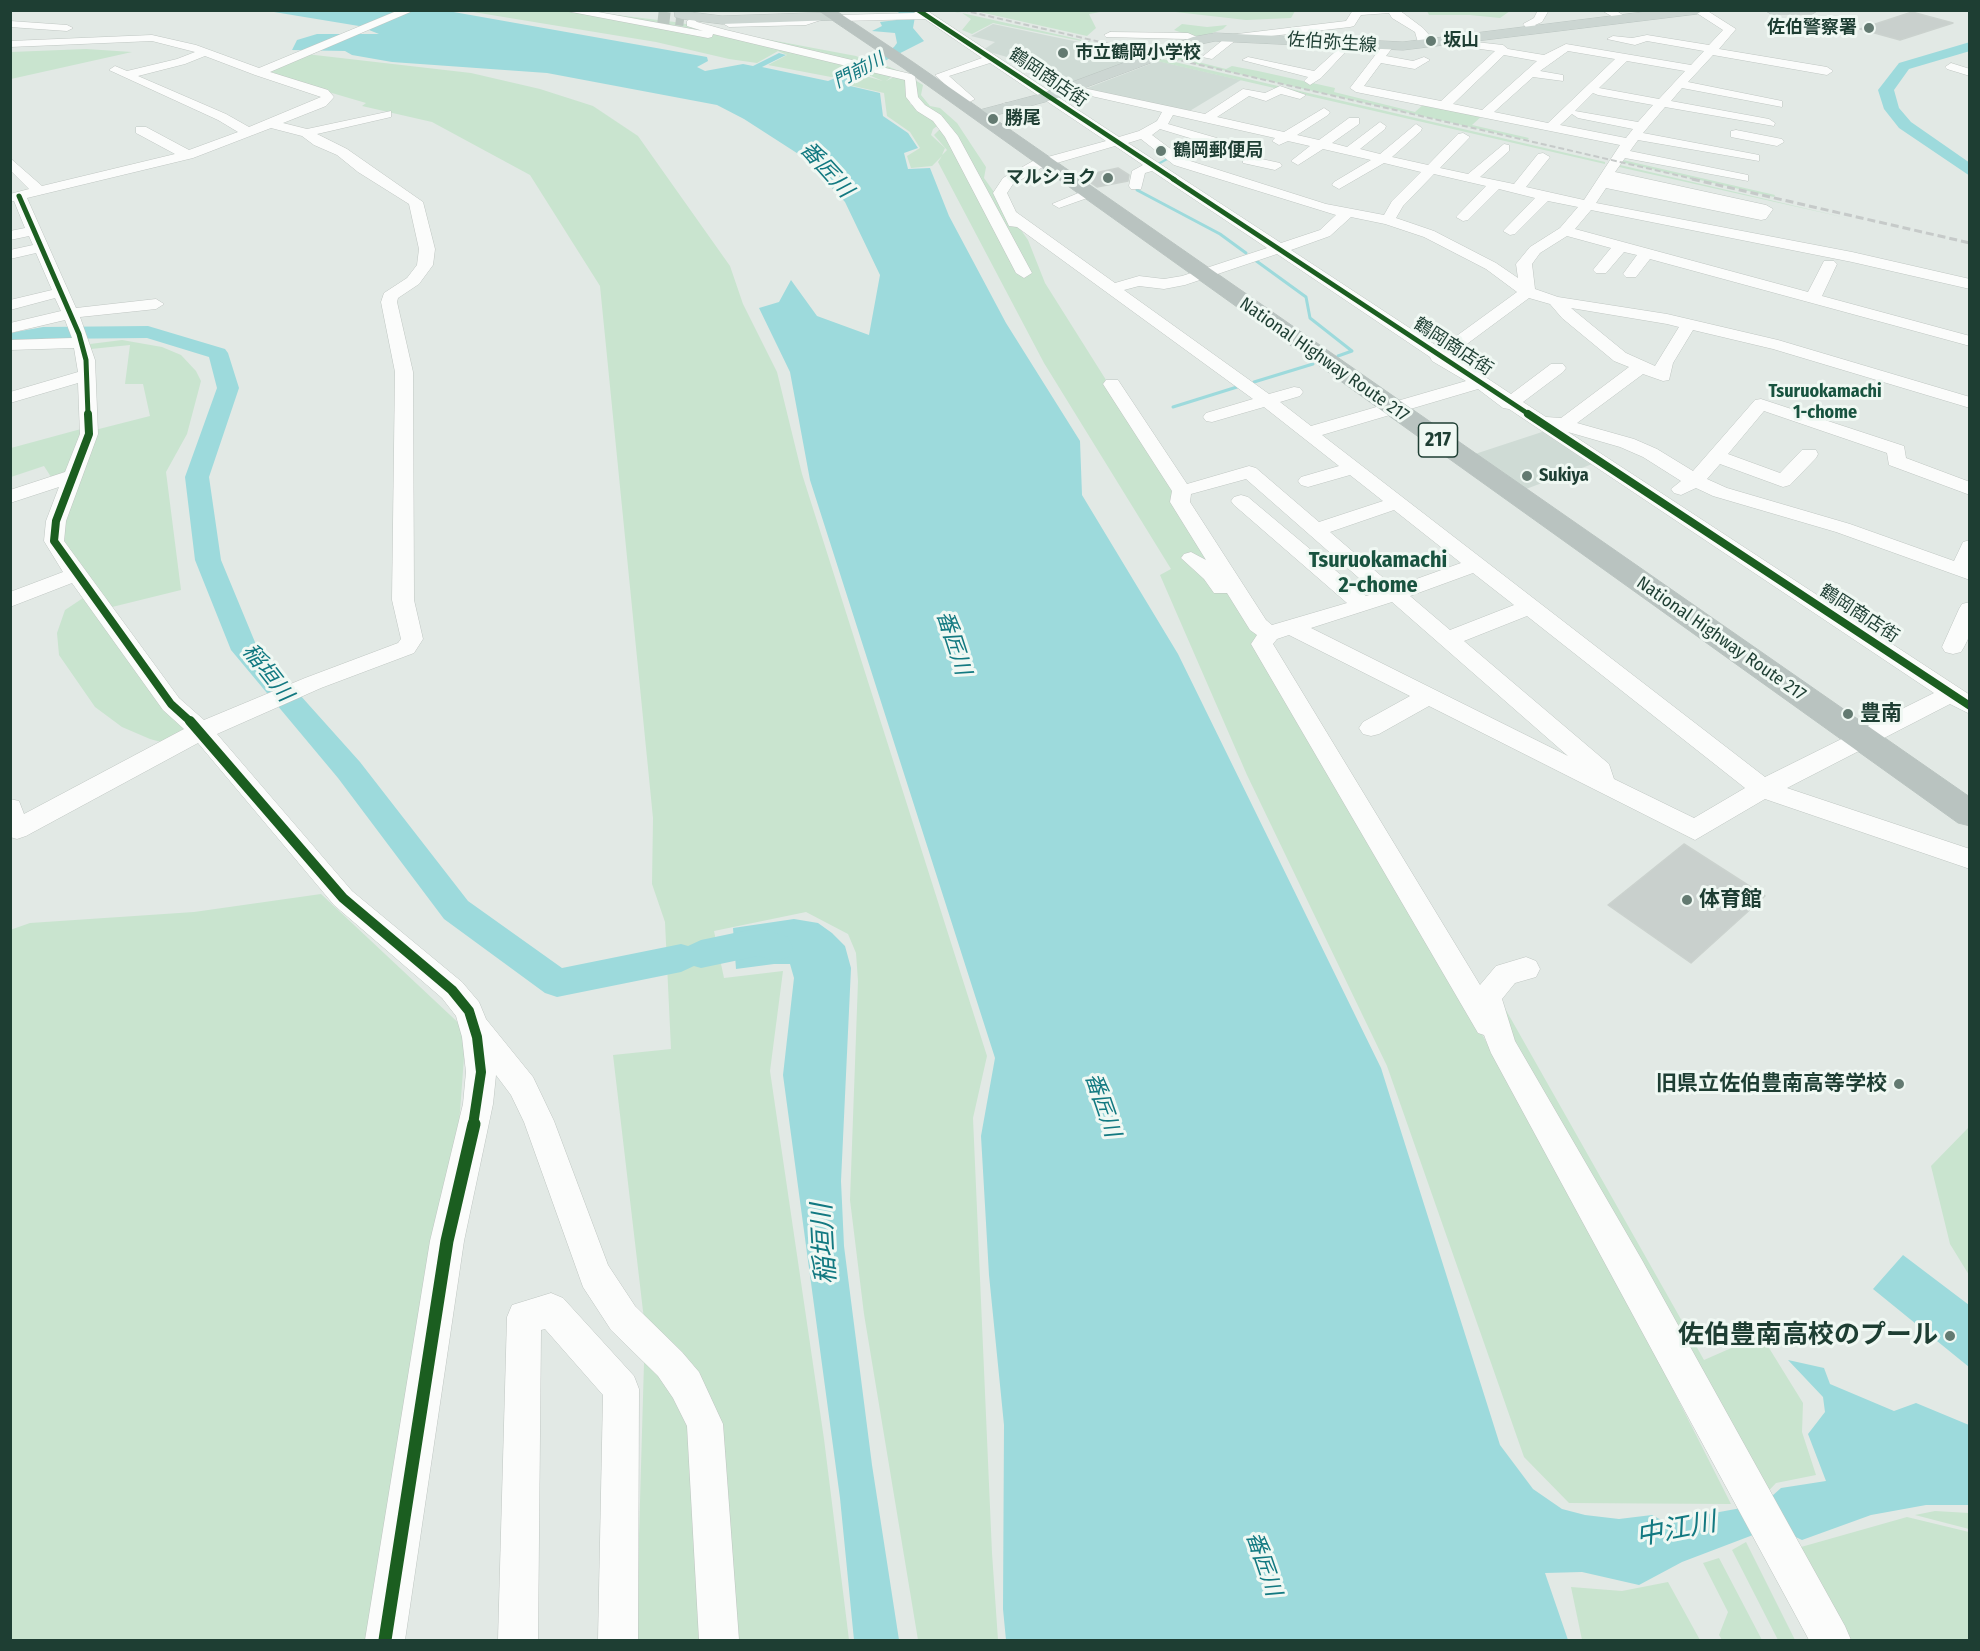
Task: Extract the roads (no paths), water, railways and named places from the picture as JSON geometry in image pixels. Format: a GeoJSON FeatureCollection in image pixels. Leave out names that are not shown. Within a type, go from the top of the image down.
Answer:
{"type":"FeatureCollection","features":[{"type":"Feature","properties":{"kind":"highway","name":"National Highway Route 217"},"geometry":{"type":"LineString","coordinates":[[834,17],[909,65],[1970,814]]}},
{"type":"Feature","properties":{"kind":"main road"},"geometry":{"type":"LineString","coordinates":[[1772,10],[1812,10]]}},
{"type":"Feature","properties":{"kind":"main road","name":"佐伯弥生線"},"geometry":{"type":"LineString","coordinates":[[969,108],[1006,107],[1046,97],[1214,35],[1233,37],[1251,32],[1286,54],[1346,45],[1384,53],[1424,52],[1448,42],[1688,11]]}},
{"type":"Feature","properties":{"kind":"main road"},"geometry":{"type":"LineString","coordinates":[[686,17],[680,14],[722,20],[834,17]]}},
{"type":"Feature","properties":{"kind":"street"},"geometry":{"type":"LineString","coordinates":[[259,72],[410,10]]}},
{"type":"Feature","properties":{"kind":"street"},"geometry":{"type":"LineString","coordinates":[[566,10],[789,49],[860,63],[911,78],[912,97],[921,108],[937,118],[951,136],[1024,273],[1023,250],[1011,215],[1000,193],[1002,187],[1008,181],[1045,163],[1144,134],[1159,125],[1169,110]]}},
{"type":"Feature","properties":{"kind":"street"},"geometry":{"type":"LineString","coordinates":[[598,10],[657,16]]}},
{"type":"Feature","properties":{"kind":"street"},"geometry":{"type":"LineString","coordinates":[[1251,32],[1310,26],[1386,10]]}},
{"type":"Feature","properties":{"kind":"street"},"geometry":{"type":"LineString","coordinates":[[1393,10],[1396,16],[1419,30],[1424,36],[1424,52]]}},
{"type":"Feature","properties":{"kind":"street"},"geometry":{"type":"LineString","coordinates":[[1534,30],[1528,24],[1538,20],[1544,10]]}},
{"type":"Feature","properties":{"kind":"street"},"geometry":{"type":"LineString","coordinates":[[1606,10],[1624,19]]}},
{"type":"Feature","properties":{"kind":"street"},"geometry":{"type":"LineString","coordinates":[[1527,292],[1524,264],[1535,250],[1565,231],[1588,205],[1633,138],[1730,28],[1688,11]]}},
{"type":"Feature","properties":{"kind":"street"},"geometry":{"type":"LineString","coordinates":[[834,17],[895,18],[921,13]]}},
{"type":"Feature","properties":{"kind":"street","name":"鶴岡商店街"},"geometry":{"type":"LineString","coordinates":[[921,13],[1509,404],[1960,700]]}},
{"type":"Feature","properties":{"kind":"street"},"geometry":{"type":"LineString","coordinates":[[1326,13],[1355,18]]}},
{"type":"Feature","properties":{"kind":"street"},"geometry":{"type":"LineString","coordinates":[[686,17],[691,24],[789,49]]}},
{"type":"Feature","properties":{"kind":"street"},"geometry":{"type":"LineString","coordinates":[[13,24],[167,40],[324,93],[328,98],[322,103],[249,134],[188,155],[15,197],[34,230],[61,292],[76,330],[88,375],[89,434],[56,521],[54,533],[58,550],[151,680],[171,704],[201,731],[343,898],[463,1001],[473,1023],[522,1086],[539,1121],[595,1275],[623,1318],[670,1364],[686,1385],[705,1424],[719,1641]]}},
{"type":"Feature","properties":{"kind":"street"},"geometry":{"type":"LineString","coordinates":[[1251,32],[1266,44],[1245,63],[1286,54],[1313,78],[1346,45]]}},
{"type":"Feature","properties":{"kind":"street"},"geometry":{"type":"LineString","coordinates":[[1110,35],[1188,36],[1198,40]]}},
{"type":"Feature","properties":{"kind":"street"},"geometry":{"type":"LineString","coordinates":[[1208,57],[1233,37]]}},
{"type":"Feature","properties":{"kind":"street"},"geometry":{"type":"LineString","coordinates":[[10,44],[152,38]]}},
{"type":"Feature","properties":{"kind":"street"},"geometry":{"type":"LineString","coordinates":[[1613,39],[1635,42],[1637,39],[1647,38],[1827,71]]}},
{"type":"Feature","properties":{"kind":"street"},"geometry":{"type":"LineString","coordinates":[[1448,42],[1503,48],[1501,51]]}},
{"type":"Feature","properties":{"kind":"street"},"geometry":{"type":"LineString","coordinates":[[1485,114],[1546,59],[1566,47],[1696,69]]}},
{"type":"Feature","properties":{"kind":"street"},"geometry":{"type":"LineString","coordinates":[[1501,51],[1546,59]]}},
{"type":"Feature","properties":{"kind":"street"},"geometry":{"type":"LineString","coordinates":[[1443,106],[1501,51]]}},
{"type":"Feature","properties":{"kind":"street"},"geometry":{"type":"LineString","coordinates":[[205,52],[181,62],[120,73],[222,117],[249,134]]}},
{"type":"Feature","properties":{"kind":"street"},"geometry":{"type":"LineString","coordinates":[[1384,53],[1356,88],[1551,128],[1633,138],[1754,158]]}},
{"type":"Feature","properties":{"kind":"street"},"geometry":{"type":"LineString","coordinates":[[1551,128],[1624,57]]}},
{"type":"Feature","properties":{"kind":"street"},"geometry":{"type":"LineString","coordinates":[[969,108],[969,99],[941,75],[990,59]]}},
{"type":"Feature","properties":{"kind":"street"},"geometry":{"type":"LineString","coordinates":[[1951,67],[1970,73]]}},
{"type":"Feature","properties":{"kind":"street"},"geometry":{"type":"LineString","coordinates":[[1526,77],[1554,82]]}},
{"type":"Feature","properties":{"kind":"street"},"geometry":{"type":"LineString","coordinates":[[1073,88],[1287,137],[1326,151]]}},
{"type":"Feature","properties":{"kind":"street"},"geometry":{"type":"LineString","coordinates":[[1206,119],[1247,92],[1266,97],[1280,90],[1300,95],[1281,107]]}},
{"type":"Feature","properties":{"kind":"street"},"geometry":{"type":"LineString","coordinates":[[1598,91],[1670,94],[1778,104]]}},
{"type":"Feature","properties":{"kind":"street"},"geometry":{"type":"LineString","coordinates":[[1670,94],[1751,111]]}},
{"type":"Feature","properties":{"kind":"street"},"geometry":{"type":"LineString","coordinates":[[1670,94],[1769,123]]}},
{"type":"Feature","properties":{"kind":"street"},"geometry":{"type":"LineString","coordinates":[[1006,107],[1025,115]]}},
{"type":"Feature","properties":{"kind":"street"},"geometry":{"type":"LineString","coordinates":[[1251,160],[1324,112]]}},
{"type":"Feature","properties":{"kind":"street"},"geometry":{"type":"LineString","coordinates":[[1578,114],[1633,138],[1743,178]]}},
{"type":"Feature","properties":{"kind":"street"},"geometry":{"type":"LineString","coordinates":[[307,134],[385,117]]}},
{"type":"Feature","properties":{"kind":"street"},"geometry":{"type":"LineString","coordinates":[[1249,129],[1265,118]]}},
{"type":"Feature","properties":{"kind":"street"},"geometry":{"type":"LineString","coordinates":[[1326,151],[1354,121]]}},
{"type":"Feature","properties":{"kind":"street"},"geometry":{"type":"LineString","coordinates":[[10,808],[16,829],[201,731],[311,684],[406,648],[412,639],[403,600],[404,372],[389,302],[390,296],[413,280],[425,265],[427,249],[420,228],[416,202],[363,169],[342,152],[307,134],[271,124]]}},
{"type":"Feature","properties":{"kind":"street"},"geometry":{"type":"LineString","coordinates":[[1159,125],[1251,160],[1275,166]]}},
{"type":"Feature","properties":{"kind":"street"},"geometry":{"type":"LineString","coordinates":[[1347,149],[1380,126]]}},
{"type":"Feature","properties":{"kind":"street"},"geometry":{"type":"LineString","coordinates":[[1339,185],[1383,158],[1416,128]]}},
{"type":"Feature","properties":{"kind":"street"},"geometry":{"type":"LineString","coordinates":[[141,130],[188,155]]}},
{"type":"Feature","properties":{"kind":"street"},"geometry":{"type":"LineString","coordinates":[[1719,130],[1777,142]]}},
{"type":"Feature","properties":{"kind":"street"},"geometry":{"type":"LineString","coordinates":[[1144,134],[1153,144],[1179,162],[1323,208],[1388,220],[1429,234],[1483,261],[1527,292],[1556,301],[1689,324],[1778,345],[1970,403]]}},
{"type":"Feature","properties":{"kind":"street"},"geometry":{"type":"LineString","coordinates":[[1388,220],[1397,204],[1427,170],[1463,137]]}},
{"type":"Feature","properties":{"kind":"street"},"geometry":{"type":"LineString","coordinates":[[1471,178],[1504,148]]}},
{"type":"Feature","properties":{"kind":"street"},"geometry":{"type":"LineString","coordinates":[[1298,161],[1326,151],[1347,149],[1427,170],[1726,235],[1852,257],[1970,284]]}},
{"type":"Feature","properties":{"kind":"street"},"geometry":{"type":"LineString","coordinates":[[1517,189],[1543,157]]}},
{"type":"Feature","properties":{"kind":"street"},"geometry":{"type":"LineString","coordinates":[[10,162],[39,191]]}},
{"type":"Feature","properties":{"kind":"street"},"geometry":{"type":"LineString","coordinates":[[1136,186],[1139,171],[1152,167]]}},
{"type":"Feature","properties":{"kind":"street"},"geometry":{"type":"LineString","coordinates":[[1606,179],[1766,208],[1761,216],[1606,179]]}},
{"type":"Feature","properties":{"kind":"street"},"geometry":{"type":"LineString","coordinates":[[1463,217],[1496,184]]}},
{"type":"Feature","properties":{"kind":"street"},"geometry":{"type":"LineString","coordinates":[[1059,204],[1088,193]]}},
{"type":"Feature","properties":{"kind":"street"},"geometry":{"type":"LineString","coordinates":[[1510,231],[1546,195]]}},
{"type":"Feature","properties":{"kind":"street"},"geometry":{"type":"LineString","coordinates":[[1110,289],[1139,281],[1176,282],[1325,233],[1348,212]]}},
{"type":"Feature","properties":{"kind":"street"},"geometry":{"type":"LineString","coordinates":[[1011,215],[1266,400],[1763,789],[1970,859]]}},
{"type":"Feature","properties":{"kind":"street"},"geometry":{"type":"LineString","coordinates":[[10,236],[34,230]]}},
{"type":"Feature","properties":{"kind":"street"},"geometry":{"type":"LineString","coordinates":[[1565,231],[1970,341]]}},
{"type":"Feature","properties":{"kind":"street"},"geometry":{"type":"LineString","coordinates":[[1601,270],[1621,246]]}},
{"type":"Feature","properties":{"kind":"street"},"geometry":{"type":"LineString","coordinates":[[10,255],[41,247]]}},
{"type":"Feature","properties":{"kind":"street"},"geometry":{"type":"LineString","coordinates":[[1630,274],[1647,253]]}},
{"type":"Feature","properties":{"kind":"street"},"geometry":{"type":"LineString","coordinates":[[1813,299],[1829,264]]}},
{"type":"Feature","properties":{"kind":"street"},"geometry":{"type":"LineString","coordinates":[[10,305],[61,292]]}},
{"type":"Feature","properties":{"kind":"street"},"geometry":{"type":"LineString","coordinates":[[1438,357],[1527,292]]}},
{"type":"Feature","properties":{"kind":"street"},"geometry":{"type":"LineString","coordinates":[[1556,301],[1594,337],[1620,357],[1663,376],[1664,363],[1689,324]]}},
{"type":"Feature","properties":{"kind":"street"},"geometry":{"type":"LineString","coordinates":[[10,345],[76,330],[156,304]]}},
{"type":"Feature","properties":{"kind":"street"},"geometry":{"type":"LineString","coordinates":[[10,328],[76,330]]}},
{"type":"Feature","properties":{"kind":"street"},"geometry":{"type":"LineString","coordinates":[[1564,424],[1641,367]]}},
{"type":"Feature","properties":{"kind":"street"},"geometry":{"type":"LineString","coordinates":[[1509,404],[1557,368]]}},
{"type":"Feature","properties":{"kind":"street"},"geometry":{"type":"LineString","coordinates":[[10,398],[88,375]]}},
{"type":"Feature","properties":{"kind":"street"},"geometry":{"type":"LineString","coordinates":[[1309,433],[1478,383]]}},
{"type":"Feature","properties":{"kind":"street"},"geometry":{"type":"LineString","coordinates":[[1112,384],[1182,491],[1180,502],[1258,625],[1274,635],[1429,696],[1695,830],[1763,789],[1862,738],[1960,700]]}},
{"type":"Feature","properties":{"kind":"street"},"geometry":{"type":"LineString","coordinates":[[1212,417],[1294,392]]}},
{"type":"Feature","properties":{"kind":"street"},"geometry":{"type":"LineString","coordinates":[[1658,502],[1695,481],[1761,404],[1897,450],[1896,461],[1921,473],[1970,489]]}},
{"type":"Feature","properties":{"kind":"street"},"geometry":{"type":"LineString","coordinates":[[1533,419],[1564,424],[1627,443],[1685,473],[1695,481],[1747,501],[1843,528],[1965,573],[1969,549]]}},
{"type":"Feature","properties":{"kind":"street"},"geometry":{"type":"LineString","coordinates":[[1716,456],[1783,481],[1809,454]]}},
{"type":"Feature","properties":{"kind":"street"},"geometry":{"type":"LineString","coordinates":[[1308,482],[1353,468]]}},
{"type":"Feature","properties":{"kind":"street"},"geometry":{"type":"LineString","coordinates":[[1182,491],[1249,472],[1600,770],[1604,785]]}},
{"type":"Feature","properties":{"kind":"street"},"geometry":{"type":"LineString","coordinates":[[10,497],[75,475]]}},
{"type":"Feature","properties":{"kind":"street"},"geometry":{"type":"LineString","coordinates":[[1241,501],[1363,605]]}},
{"type":"Feature","properties":{"kind":"street"},"geometry":{"type":"LineString","coordinates":[[1316,530],[1397,503]]}},
{"type":"Feature","properties":{"kind":"street"},"geometry":{"type":"LineString","coordinates":[[1191,558],[1211,574],[1274,635],[1460,981],[1501,1044],[1831,1641]]}},
{"type":"Feature","properties":{"kind":"street"},"geometry":{"type":"LineString","coordinates":[[1274,635],[1476,565]]}},
{"type":"Feature","properties":{"kind":"street"},"geometry":{"type":"LineString","coordinates":[[10,600],[76,574]]}},
{"type":"Feature","properties":{"kind":"street"},"geometry":{"type":"LineString","coordinates":[[1448,639],[1529,606]]}},
{"type":"Feature","properties":{"kind":"street"},"geometry":{"type":"LineString","coordinates":[[1953,647],[1970,609]]}},
{"type":"Feature","properties":{"kind":"street"},"geometry":{"type":"LineString","coordinates":[[1371,728],[1429,696]]}},
{"type":"Feature","properties":{"kind":"street"},"geometry":{"type":"LineString","coordinates":[[1501,1044],[1487,997],[1506,974],[1526,969]]}},
{"type":"Feature","properties":{"kind":"street"},"geometry":{"type":"LineString","coordinates":[[385,1641],[447,1241],[478,1104],[481,1072],[473,1023]]}},
{"type":"Feature","properties":{"kind":"street"},"geometry":{"type":"LineString","coordinates":[[518,1641],[524,1317],[551,1310],[621,1389],[618,1641]]}},
{"type":"Feature","properties":{"kind":"water"},"geometry":{"type":"Polygon","coordinates":[[[268,11],[448,11],[707,57],[708,61],[697,67],[705,71],[743,64],[753,66],[779,53],[786,55],[762,67],[828,81],[860,68],[894,47],[897,43],[895,33],[872,31],[882,26],[880,22],[896,20],[899,11],[916,11],[913,28],[924,41],[855,76],[846,85],[880,93],[883,116],[908,133],[918,148],[904,153],[908,169],[930,168],[949,216],[1006,323],[1080,441],[1082,495],[1178,654],[1381,1068],[1500,1445],[1533,1489],[1562,1509],[1585,1515],[1619,1519],[1652,1515],[1665,1522],[1763,1504],[1781,1488],[1826,1481],[1808,1434],[1825,1412],[1823,1397],[1788,1360],[1824,1368],[1830,1384],[1894,1411],[1916,1403],[1969,1425],[1969,1505],[1926,1505],[1871,1515],[1802,1540],[1774,1527],[1682,1562],[1639,1585],[1582,1572],[1545,1573],[1568,1640],[1006,1640],[1003,1609],[1004,1425],[989,1275],[981,1136],[995,1058],[810,480],[790,372],[759,308],[779,302],[791,280],[817,316],[869,335],[880,275],[845,202],[803,157],[744,119],[717,105],[547,73],[392,62],[352,55],[345,51],[292,50],[297,40],[317,34],[379,34],[359,26],[268,11]]]}},
{"type":"Feature","properties":{"kind":"water"},"geometry":{"type":"Polygon","coordinates":[[[794,919],[818,923],[832,933],[845,946],[851,968],[841,1181],[844,1246],[872,1465],[899,1640],[854,1640],[840,1498],[783,1075],[794,978],[790,964],[736,969],[733,928],[794,919]]]}},
{"type":"Feature","properties":{"kind":"water","name":"佐伯豊南高校のプール"},"geometry":{"type":"Polygon","coordinates":[[[1903,1255],[1969,1305],[1969,1367],[1873,1289],[1903,1255]]]}},
{"type":"Feature","properties":{"kind":"waterway"},"geometry":{"type":"LineString","coordinates":[[1970,46],[1904,66],[1886,90],[1892,109],[1905,125],[1970,171]]}},
{"type":"Feature","properties":{"kind":"waterway"},"geometry":{"type":"LineString","coordinates":[[1158,164],[1169,158]]}},
{"type":"Feature","properties":{"kind":"waterway"},"geometry":{"type":"LineString","coordinates":[[1139,183],[1137,190],[1220,234],[1246,253]]}},
{"type":"Feature","properties":{"kind":"waterway"},"geometry":{"type":"LineString","coordinates":[[1255,260],[1306,297],[1310,318],[1352,351],[1338,356]]}},
{"type":"Feature","properties":{"kind":"waterway","name":"稲垣川"},"geometry":{"type":"LineString","coordinates":[[10,339],[43,333],[148,332],[218,353],[228,388],[197,477],[208,560],[245,650],[349,770],[456,910],[557,983],[681,958]]}},
{"type":"Feature","properties":{"kind":"waterway"},"geometry":{"type":"LineString","coordinates":[[1254,382],[1313,364]]}},
{"type":"Feature","properties":{"kind":"waterway"},"geometry":{"type":"LineString","coordinates":[[1173,407],[1237,387]]}},
{"type":"Feature","properties":{"kind":"waterway","name":"稲垣川"},"geometry":{"type":"LineString","coordinates":[[701,954],[758,942],[776,947]]}},
{"type":"Feature","properties":{"kind":"tunnel"},"geometry":{"type":"LineString","coordinates":[[658,17],[684,20]]}},
{"type":"Feature","properties":{"kind":"railway"},"geometry":{"type":"LineString","coordinates":[[962,10],[1698,180]]}},
{"type":"Feature","properties":{"kind":"railway"},"geometry":{"type":"LineString","coordinates":[[1692,179],[1970,243]]}},
{"type":"Feature","properties":{"kind":"place","name":"佐伯警察署"},"geometry":{"type":"Point","coordinates":[1869,28]}},
{"type":"Feature","properties":{"kind":"place","name":"坂山"},"geometry":{"type":"Point","coordinates":[1431,41]}},
{"type":"Feature","properties":{"kind":"place","name":"市立鶴岡小学校"},"geometry":{"type":"Point","coordinates":[1063,53]}},
{"type":"Feature","properties":{"kind":"place","name":"勝尾"},"geometry":{"type":"Point","coordinates":[993,119]}},
{"type":"Feature","properties":{"kind":"place","name":"鶴岡郵便局"},"geometry":{"type":"Point","coordinates":[1161,151]}},
{"type":"Feature","properties":{"kind":"place","name":"マルショク"},"geometry":{"type":"Point","coordinates":[1108,178]}},
{"type":"Feature","properties":{"kind":"place","name":"Sukiya"},"geometry":{"type":"Point","coordinates":[1527,476]}},
{"type":"Feature","properties":{"kind":"place","name":"豊南"},"geometry":{"type":"Point","coordinates":[1848,714]}},
{"type":"Feature","properties":{"kind":"place","name":"体育館"},"geometry":{"type":"Point","coordinates":[1687,900]}},
{"type":"Feature","properties":{"kind":"place","name":"旧県立佐伯豊南高等学校"},"geometry":{"type":"Point","coordinates":[1899,1084]}},
{"type":"Feature","properties":{"kind":"place","name":"佐伯豊南高校のプール"},"geometry":{"type":"Point","coordinates":[1950,1336]}},
{"type":"Feature","properties":{"kind":"district","name":"Tsuruokamachi 1-chome"},"geometry":{"type":"Point","coordinates":[1825,402]}},
{"type":"Feature","properties":{"kind":"district","name":"Tsuruokamachi 2-chome"},"geometry":{"type":"Point","coordinates":[1378,574]}},
{"type":"Feature","properties":{"kind":"water label","name":"門前川"},"geometry":{"type":"Point","coordinates":[859,71]}},
{"type":"Feature","properties":{"kind":"water label","name":"番匠川"},"geometry":{"type":"Point","coordinates":[826,170]}},
{"type":"Feature","properties":{"kind":"water label","name":"番匠川"},"geometry":{"type":"Point","coordinates":[953,643]}},
{"type":"Feature","properties":{"kind":"water label","name":"番匠川"},"geometry":{"type":"Point","coordinates":[1102,1105]}},
{"type":"Feature","properties":{"kind":"water label","name":"中江川"},"geometry":{"type":"Point","coordinates":[1676,1530]}},
{"type":"Feature","properties":{"kind":"water label","name":"番匠川"},"geometry":{"type":"Point","coordinates":[1263,1564]}}]}
